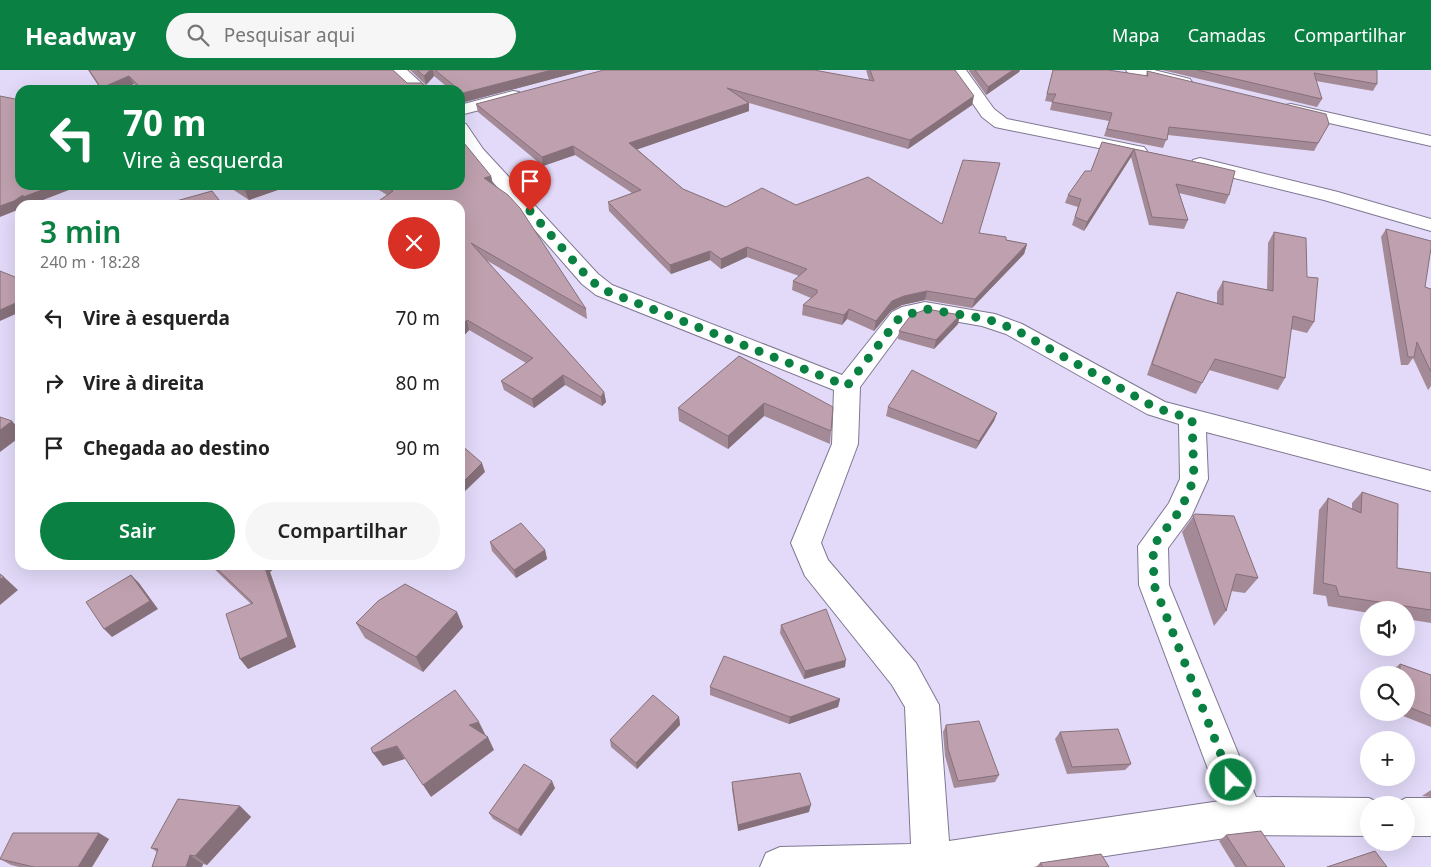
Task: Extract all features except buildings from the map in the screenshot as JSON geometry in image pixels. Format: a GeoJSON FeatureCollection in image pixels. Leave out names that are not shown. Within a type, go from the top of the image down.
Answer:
{"type":"FeatureCollection","features":[{"type":"Feature","properties":{"kind":"street"},"geometry":{"type":"LineString","coordinates":[[397,70],[415,85]]}},
{"type":"Feature","properties":{"kind":"street"},"geometry":{"type":"LineString","coordinates":[[958,70],[988,113],[1001,123],[1157,154]]}},
{"type":"Feature","properties":{"kind":"street"},"geometry":{"type":"LineString","coordinates":[[1134,70],[1200,86]]}},
{"type":"Feature","properties":{"kind":"street"},"geometry":{"type":"LineString","coordinates":[[465,109],[526,92]]}},
{"type":"Feature","properties":{"kind":"street"},"geometry":{"type":"LineString","coordinates":[[1276,105],[1431,141]]}},
{"type":"Feature","properties":{"kind":"street"},"geometry":{"type":"LineString","coordinates":[[465,135],[477,153],[590,280],[604,290],[847,386]]}},
{"type":"Feature","properties":{"kind":"street"},"geometry":{"type":"LineString","coordinates":[[1184,160],[1331,196],[1431,224]]}},
{"type":"Feature","properties":{"kind":"street"},"geometry":{"type":"LineString","coordinates":[[931,863],[922,705],[904,674],[816,567],[806,543],[845,444],[847,386],[900,317],[926,309],[987,319],[1014,329],[1156,408],[1431,481]]}},
{"type":"Feature","properties":{"kind":"street"},"geometry":{"type":"LineString","coordinates":[[1192,419],[1194,479],[1181,509],[1153,546],[1154,585],[1245,816]]}},
{"type":"Feature","properties":{"kind":"street"},"geometry":{"type":"LineString","coordinates":[[780,867],[931,863],[1245,816],[1360,817]]}},
{"type":"Feature","properties":{"kind":"street"},"geometry":{"type":"LineString","coordinates":[[1415,817],[1431,817]]}},
{"type":"Feature","properties":{"kind":"route"},"geometry":{"type":"LineString","coordinates":[[530,211],[590,280],[604,290],[847,386],[900,317],[910,312],[926,309],[987,319],[1014,329],[1156,408],[1192,419],[1194,479],[1181,509],[1153,546],[1154,585],[1231,780]]}}]}
